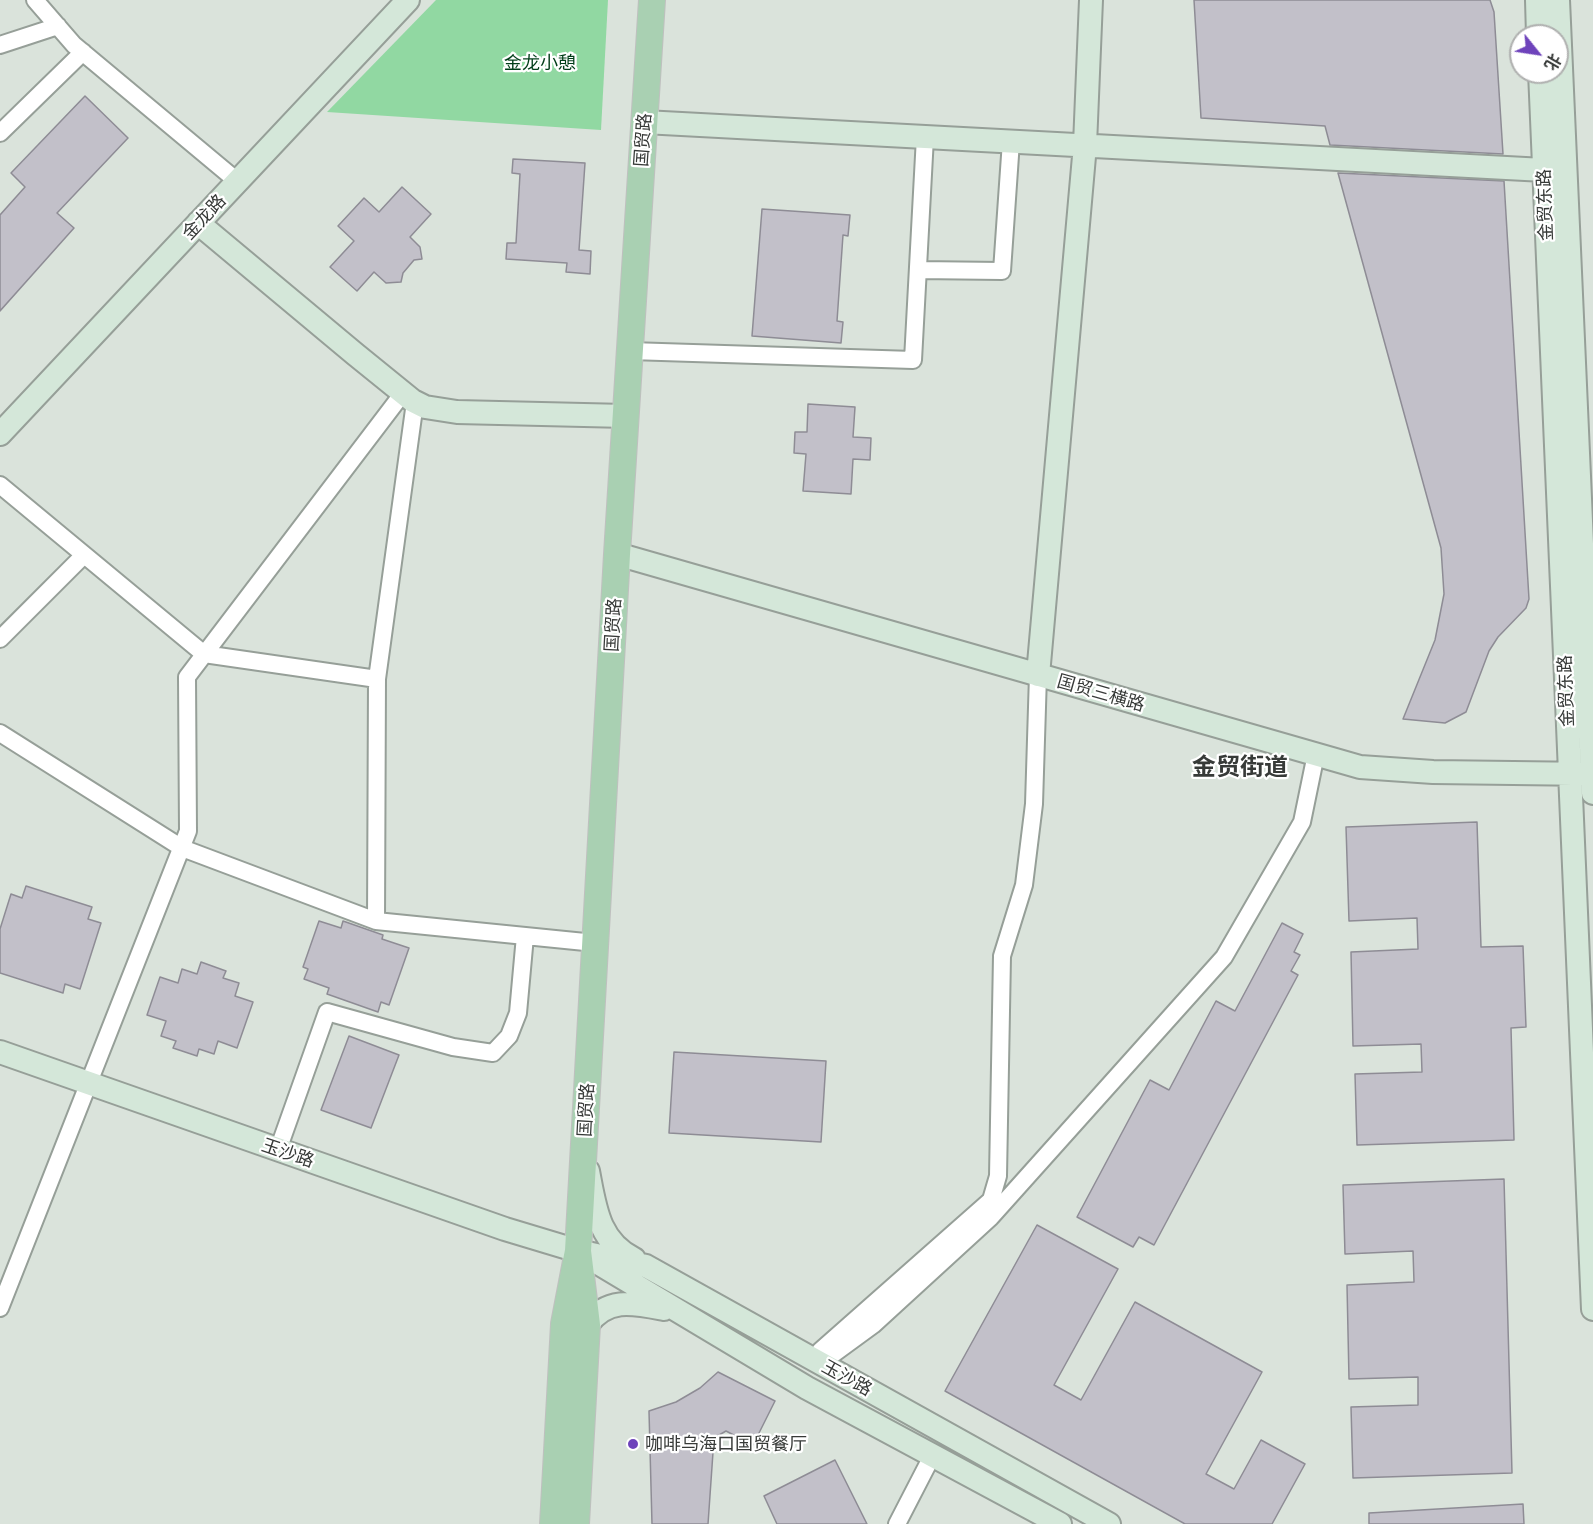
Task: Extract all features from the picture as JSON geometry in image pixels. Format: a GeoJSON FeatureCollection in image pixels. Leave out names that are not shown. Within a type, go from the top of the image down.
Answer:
{"type":"FeatureCollection","features":[{"type":"Feature","properties":{"kind":"main road","name":"金龙路"},"geometry":{"type":"LineString","coordinates":[[0,434],[408,0]]}},
{"type":"Feature","properties":{"kind":"main road","name":"国贸路"},"geometry":{"type":"LineString","coordinates":[[576,1524],[575,1325],[583,1149],[652,0]]}},
{"type":"Feature","properties":{"kind":"main road"},"geometry":{"type":"LineString","coordinates":[[1038,675],[1085,145],[1091,0]]}},
{"type":"Feature","properties":{"kind":"main road"},"geometry":{"type":"LineString","coordinates":[[1537,0],[1538,24]]}},
{"type":"Feature","properties":{"kind":"main road","name":"金贸东路"},"geometry":{"type":"LineString","coordinates":[[1558,0],[1593,793]]}},
{"type":"Feature","properties":{"kind":"main road","name":"金贸东路"},"geometry":{"type":"LineString","coordinates":[[1540,84],[1593,1309]]}},
{"type":"Feature","properties":{"kind":"main road"},"geometry":{"type":"LineString","coordinates":[[644,122],[1544,170]]}},
{"type":"Feature","properties":{"kind":"main road"},"geometry":{"type":"LineString","coordinates":[[198,223],[409,398],[432,409],[457,412],[626,416]]}},
{"type":"Feature","properties":{"kind":"main road","name":"国贸三横路"},"geometry":{"type":"LineString","coordinates":[[617,554],[1360,767],[1433,772],[1593,774]]}},
{"type":"Feature","properties":{"kind":"main road","name":"玉沙路"},"geometry":{"type":"LineString","coordinates":[[0,1052],[532,1237],[578,1251],[646,1266],[1109,1524]]}},
{"type":"Feature","properties":{"kind":"main road"},"geometry":{"type":"LineString","coordinates":[[583,1149],[600,1224],[608,1240],[619,1252],[646,1266]]}},
{"type":"Feature","properties":{"kind":"main road"},"geometry":{"type":"LineString","coordinates":[[532,1237],[553,1248],[561,1260],[564,1289],[575,1325],[601,1310],[622,1303],[642,1304],[678,1311]]}},
{"type":"Feature","properties":{"kind":"main road","name":"玉沙路"},"geometry":{"type":"LineString","coordinates":[[578,1251],[807,1388],[1060,1524]]}},
{"type":"Feature","properties":{"kind":"main road","name":"国贸路"},"geometry":{"type":"LineString","coordinates":[[553,1524],[575,1325]]}},
{"type":"Feature","properties":{"kind":"street"},"geometry":{"type":"LineString","coordinates":[[34,0],[83,52],[237,181]]}},
{"type":"Feature","properties":{"kind":"street"},"geometry":{"type":"LineString","coordinates":[[0,45],[58,26]]}},
{"type":"Feature","properties":{"kind":"street"},"geometry":{"type":"LineString","coordinates":[[0,133],[83,52]]}},
{"type":"Feature","properties":{"kind":"street"},"geometry":{"type":"LineString","coordinates":[[630,351],[913,360],[925,136]]}},
{"type":"Feature","properties":{"kind":"street"},"geometry":{"type":"LineString","coordinates":[[918,270],[1002,271],[1011,141]]}},
{"type":"Feature","properties":{"kind":"street"},"geometry":{"type":"LineString","coordinates":[[0,1308],[188,831],[186,677],[409,398]]}},
{"type":"Feature","properties":{"kind":"street"},"geometry":{"type":"LineString","coordinates":[[376,921],[377,680],[409,398]]}},
{"type":"Feature","properties":{"kind":"street"},"geometry":{"type":"LineString","coordinates":[[0,485],[204,654],[377,680]]}},
{"type":"Feature","properties":{"kind":"street"},"geometry":{"type":"LineString","coordinates":[[0,639],[84,555]]}},
{"type":"Feature","properties":{"kind":"street"},"geometry":{"type":"LineString","coordinates":[[816,1361],[991,1200],[998,1176],[1002,956],[1024,885],[1034,804],[1038,675]]}},
{"type":"Feature","properties":{"kind":"street"},"geometry":{"type":"LineString","coordinates":[[0,733],[182,848],[376,921],[595,943]]}},
{"type":"Feature","properties":{"kind":"street"},"geometry":{"type":"LineString","coordinates":[[816,1361],[873,1325],[991,1216],[1224,957],[1302,822],[1316,754]]}},
{"type":"Feature","properties":{"kind":"street"},"geometry":{"type":"LineString","coordinates":[[278,1149],[327,1012],[453,1047],[493,1053],[509,1036],[518,1013],[525,936]]}},
{"type":"Feature","properties":{"kind":"street"},"geometry":{"type":"LineString","coordinates":[[897,1524],[929,1462]]}},
{"type":"Feature","properties":{"kind":"green space","name":"金龙小憩"},"geometry":{"type":"Polygon","coordinates":[[[436,0],[608,0],[601,130],[327,112],[436,0]]]}},
{"type":"Feature","properties":{"kind":"building"},"geometry":{"type":"Polygon","coordinates":[[[1194,0],[1490,0],[1494,12],[1503,154],[1330,145],[1325,126],[1201,118],[1194,0]]]}},
{"type":"Feature","properties":{"kind":"building"},"geometry":{"type":"Polygon","coordinates":[[[85,96],[128,138],[57,213],[74,228],[0,311],[0,215],[25,187],[11,173],[85,96]]]}},
{"type":"Feature","properties":{"kind":"building"},"geometry":{"type":"Polygon","coordinates":[[[513,159],[585,163],[579,250],[591,251],[590,274],[566,272],[567,263],[506,259],[507,243],[516,243],[520,174],[512,173],[513,159]]]}},
{"type":"Feature","properties":{"kind":"building"},"geometry":{"type":"Polygon","coordinates":[[[1338,173],[1504,181],[1529,599],[1526,608],[1498,637],[1489,651],[1466,712],[1445,723],[1403,719],[1435,640],[1444,594],[1441,548],[1338,173]]]}},
{"type":"Feature","properties":{"kind":"building"},"geometry":{"type":"Polygon","coordinates":[[[402,187],[431,214],[410,237],[420,247],[422,259],[414,260],[403,273],[401,282],[386,283],[374,272],[357,291],[330,267],[354,241],[338,226],[364,198],[379,212],[402,187]]]}},
{"type":"Feature","properties":{"kind":"building"},"geometry":{"type":"Polygon","coordinates":[[[762,209],[850,215],[848,236],[843,235],[837,321],[843,322],[841,343],[752,336],[762,209]]]}},
{"type":"Feature","properties":{"kind":"building"},"geometry":{"type":"Polygon","coordinates":[[[808,404],[855,407],[853,437],[871,438],[870,460],[853,459],[851,494],[803,491],[806,454],[794,453],[795,432],[807,432],[808,404]]]}},
{"type":"Feature","properties":{"kind":"building"},"geometry":{"type":"Polygon","coordinates":[[[1477,822],[1481,947],[1523,946],[1526,1027],[1511,1028],[1514,1140],[1357,1145],[1355,1074],[1422,1072],[1421,1044],[1353,1046],[1351,952],[1418,949],[1417,918],[1349,921],[1346,827],[1477,822]]]}},
{"type":"Feature","properties":{"kind":"building"},"geometry":{"type":"Polygon","coordinates":[[[26,886],[92,907],[88,919],[101,923],[80,989],[65,984],[63,993],[0,973],[0,929],[11,894],[22,898],[26,886]]]}},
{"type":"Feature","properties":{"kind":"building"},"geometry":{"type":"Polygon","coordinates":[[[319,921],[341,928],[343,921],[383,935],[382,939],[409,948],[389,1005],[381,1002],[378,1012],[327,994],[329,988],[304,979],[308,969],[303,967],[319,921]]]}},
{"type":"Feature","properties":{"kind":"building"},"geometry":{"type":"Polygon","coordinates":[[[1282,923],[1303,934],[1294,952],[1300,955],[1291,971],[1298,975],[1154,1245],[1139,1237],[1133,1247],[1077,1217],[1150,1080],[1169,1090],[1216,1001],[1235,1011],[1282,923]]]}},
{"type":"Feature","properties":{"kind":"building"},"geometry":{"type":"Polygon","coordinates":[[[201,962],[226,971],[223,978],[239,983],[235,996],[253,1002],[237,1048],[218,1041],[214,1054],[199,1049],[197,1056],[173,1048],[176,1041],[161,1036],[166,1021],[147,1015],[160,977],[178,983],[182,969],[197,974],[201,962]]]}},
{"type":"Feature","properties":{"kind":"building"},"geometry":{"type":"Polygon","coordinates":[[[349,1036],[399,1055],[371,1128],[321,1110],[349,1036]]]}},
{"type":"Feature","properties":{"kind":"building"},"geometry":{"type":"Polygon","coordinates":[[[674,1052],[826,1061],[821,1142],[669,1133],[674,1052]]]}},
{"type":"Feature","properties":{"kind":"building"},"geometry":{"type":"Polygon","coordinates":[[[1504,1179],[1512,1473],[1353,1478],[1351,1407],[1418,1405],[1418,1377],[1349,1379],[1347,1285],[1414,1282],[1413,1251],[1345,1254],[1343,1185],[1504,1179]]]}},
{"type":"Feature","properties":{"kind":"building"},"geometry":{"type":"Polygon","coordinates":[[[1037,1225],[1118,1269],[1054,1385],[1081,1400],[1135,1302],[1262,1372],[1206,1474],[1234,1489],[1261,1440],[1305,1464],[1272,1524],[1185,1524],[945,1391],[1037,1225]]]}},
{"type":"Feature","properties":{"kind":"building"},"geometry":{"type":"Polygon","coordinates":[[[718,1372],[775,1401],[753,1445],[726,1431],[714,1438],[708,1524],[652,1524],[649,1411],[676,1402],[700,1388],[718,1372]]]}},
{"type":"Feature","properties":{"kind":"building"},"geometry":{"type":"Polygon","coordinates":[[[835,1460],[867,1524],[777,1524],[764,1496],[835,1460]]]}},
{"type":"Feature","properties":{"kind":"building"},"geometry":{"type":"Polygon","coordinates":[[[1523,1504],[1524,1524],[1369,1524],[1369,1513],[1523,1504]]]}},
{"type":"Feature","properties":{"kind":"place","name":"咖啡乌海口国贸餐厅"},"geometry":{"type":"Point","coordinates":[633,1444]}},
{"type":"Feature","properties":{"kind":"district","name":"金贸街道"},"geometry":{"type":"Point","coordinates":[1240,767]}}]}
